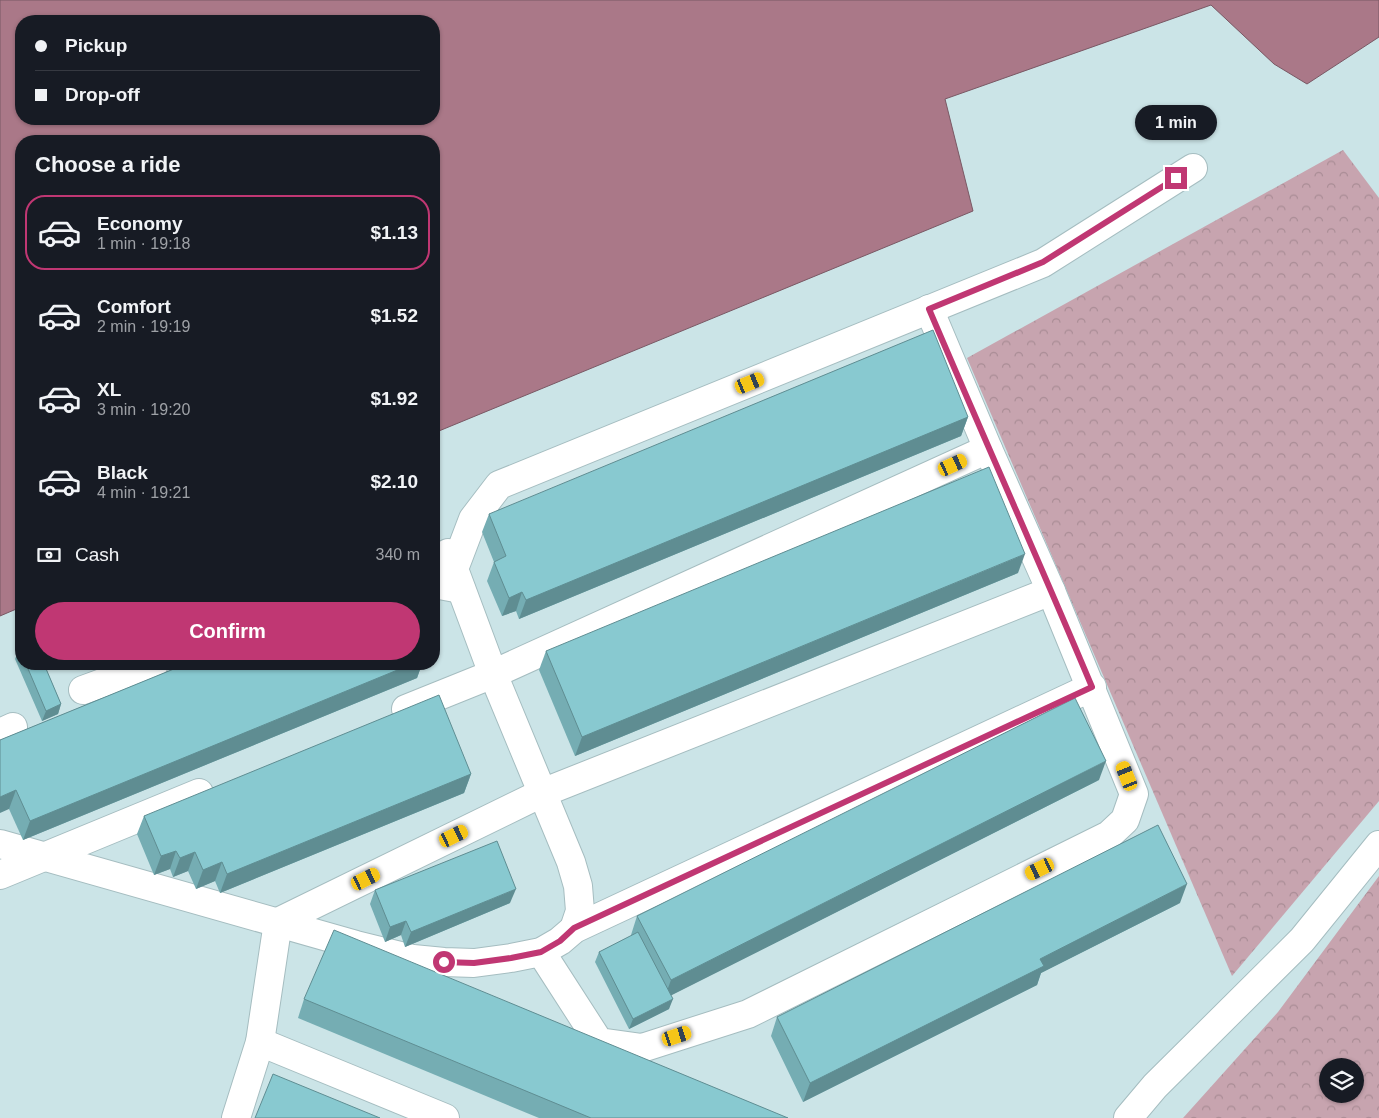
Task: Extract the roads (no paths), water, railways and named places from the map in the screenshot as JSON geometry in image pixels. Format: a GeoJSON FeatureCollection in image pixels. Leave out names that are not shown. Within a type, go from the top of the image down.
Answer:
{"type":"FeatureCollection","features":[{"type":"Feature","properties":{"kind":"street"},"geometry":{"type":"LineString","coordinates":[[450,581],[473,519],[499,486],[1043,262],[1193,168]]}},
{"type":"Feature","properties":{"kind":"street"},"geometry":{"type":"LineString","coordinates":[[541,952],[600,1042],[642,1048],[748,1014],[1109,835],[1125,820],[1134,794],[1051,590],[988,449],[929,309]]}},
{"type":"Feature","properties":{"kind":"street"},"geometry":{"type":"LineString","coordinates":[[383,719],[493,674],[988,449]]}},
{"type":"Feature","properties":{"kind":"street"},"geometry":{"type":"LineString","coordinates":[[444,541],[450,581],[493,674],[571,862],[578,886],[580,912],[574,928]]}},
{"type":"Feature","properties":{"kind":"street"},"geometry":{"type":"LineString","coordinates":[[278,922],[542,793],[1051,590]]}},
{"type":"Feature","properties":{"kind":"street"},"geometry":{"type":"LineString","coordinates":[[83,690],[138,670]]}},
{"type":"Feature","properties":{"kind":"street"},"geometry":{"type":"LineString","coordinates":[[0,844],[414,959],[474,963],[511,958],[541,952],[560,941],[574,928],[1092,687]]}},
{"type":"Feature","properties":{"kind":"street"},"geometry":{"type":"LineString","coordinates":[[0,875],[217,786]]}},
{"type":"Feature","properties":{"kind":"street"},"geometry":{"type":"LineString","coordinates":[[1128,1118],[1155,1086],[1302,940],[1379,845]]}},
{"type":"Feature","properties":{"kind":"street"},"geometry":{"type":"LineString","coordinates":[[236,1118],[260,1042],[278,922]]}},
{"type":"Feature","properties":{"kind":"street"},"geometry":{"type":"LineString","coordinates":[[260,1042],[445,1118]]}}]}
